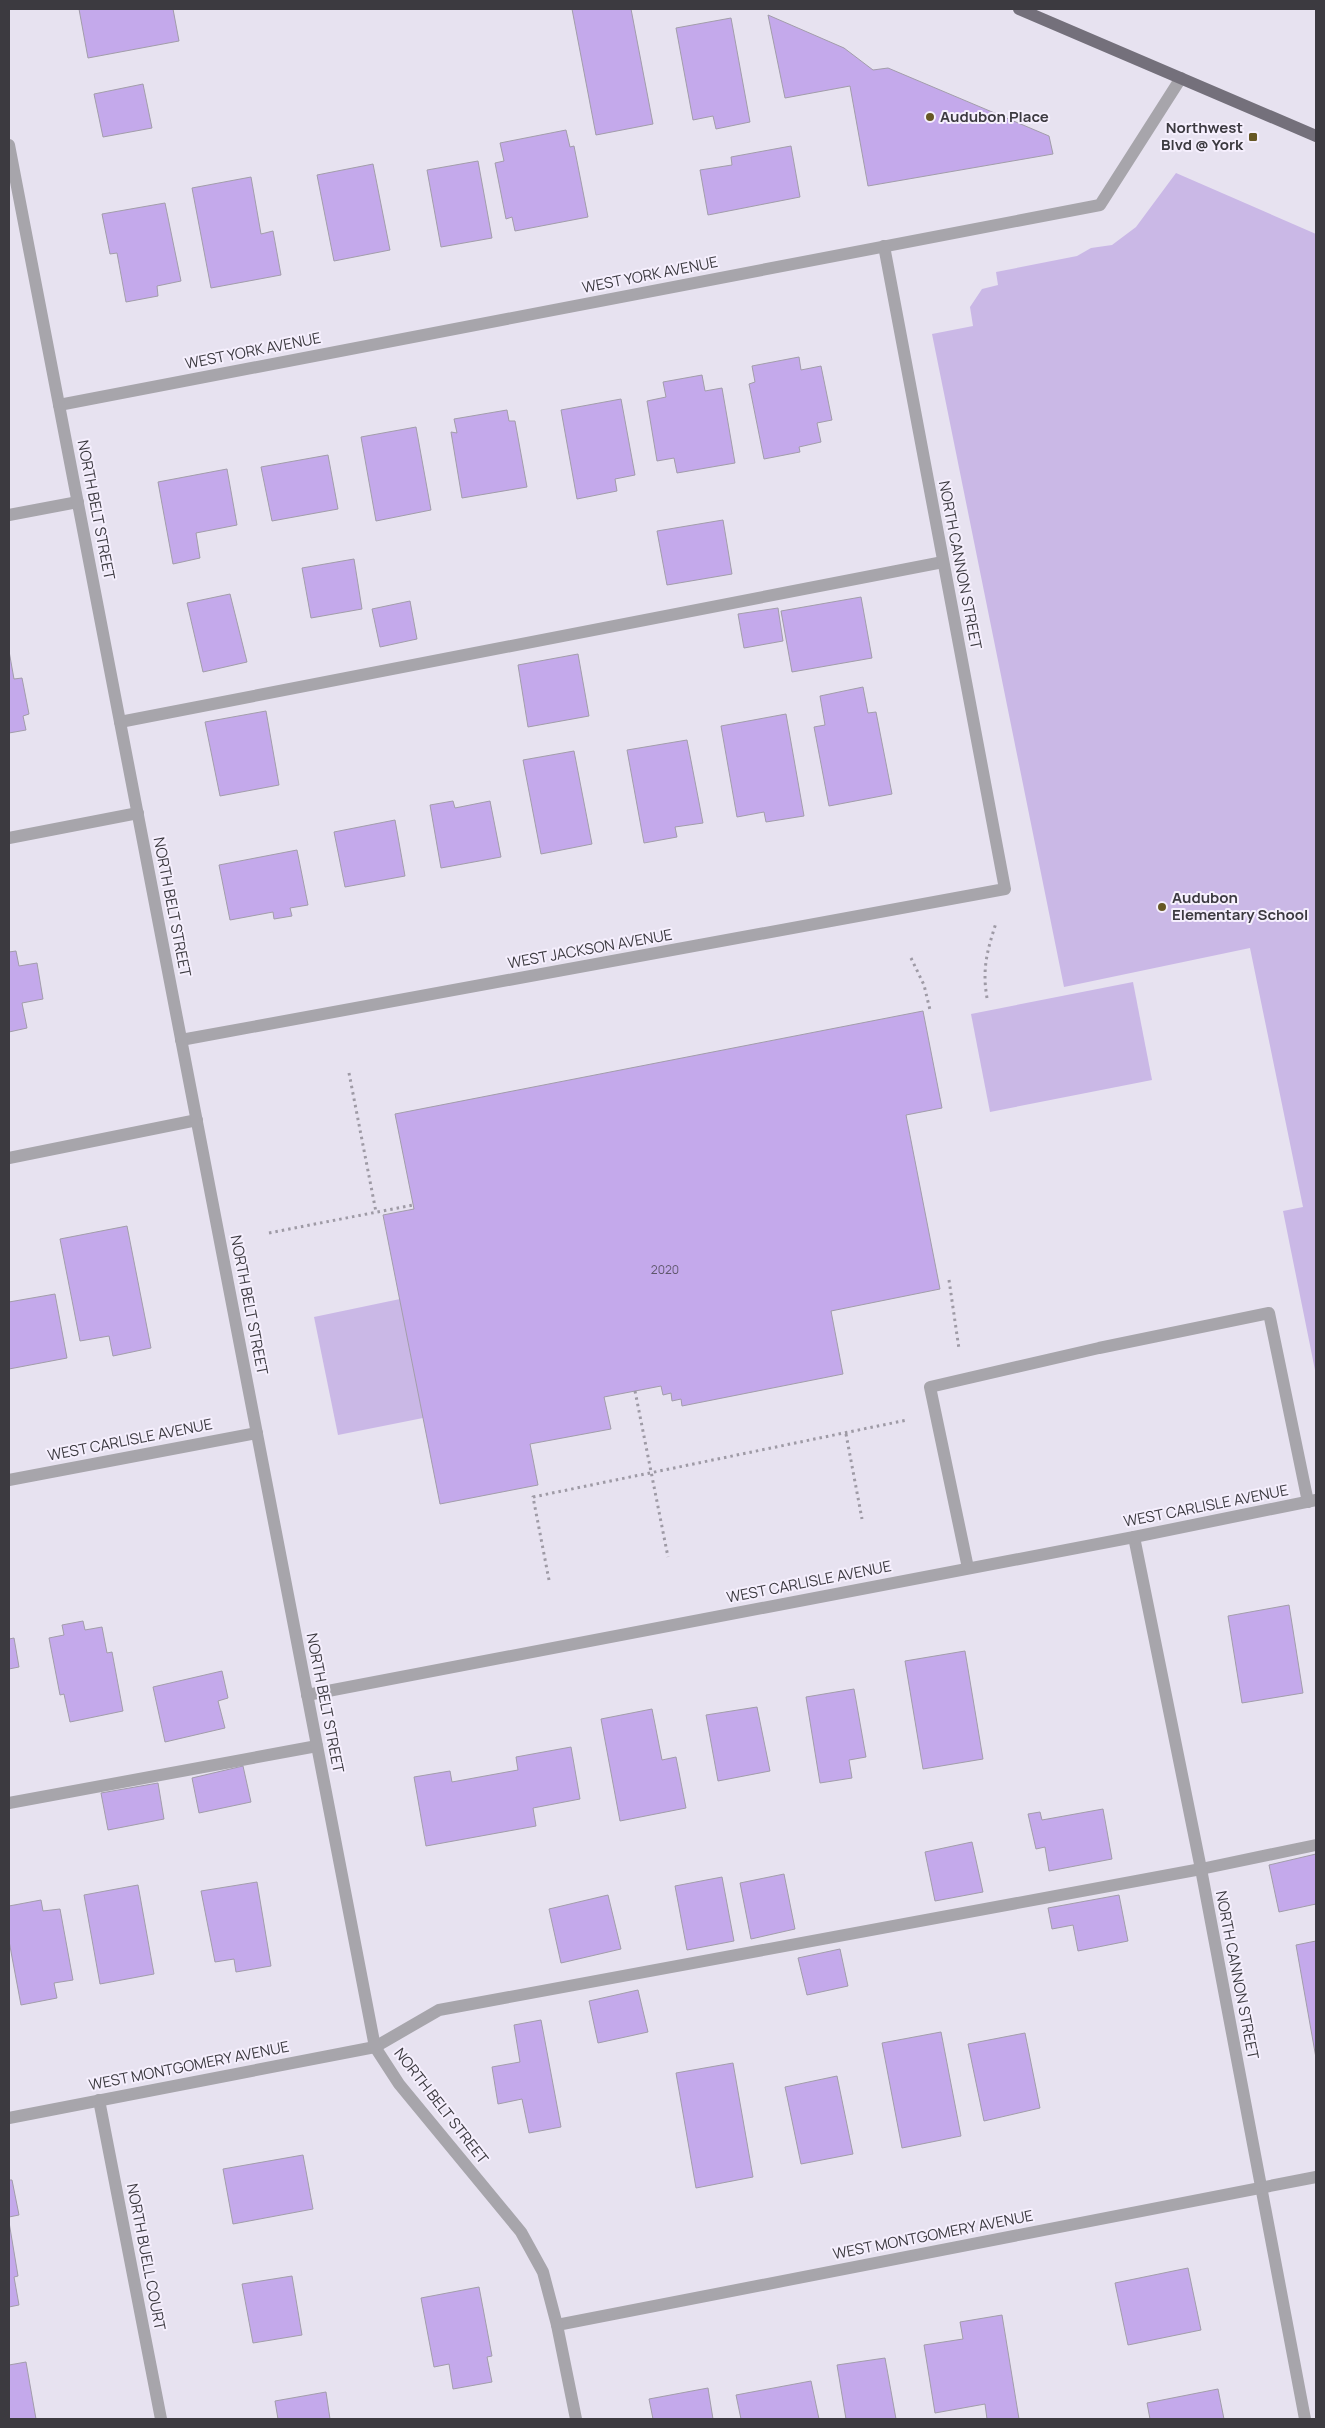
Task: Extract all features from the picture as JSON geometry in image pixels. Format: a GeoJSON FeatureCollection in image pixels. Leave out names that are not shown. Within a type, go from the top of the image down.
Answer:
{"type":"FeatureCollection","features":[{"type":"Feature","properties":{"kind":"main road"},"geometry":{"type":"LineString","coordinates":[[1019,9],[1316,136]]}},
{"type":"Feature","properties":{"kind":"street","name":"WEST YORK AVENUE"},"geometry":{"type":"LineString","coordinates":[[59,405],[1100,204],[1181,78]]}},
{"type":"Feature","properties":{"kind":"street","name":"NORTH BELT STREET"},"geometry":{"type":"LineString","coordinates":[[9,145],[13,187],[78,502],[375,2047],[399,2084],[521,2232],[542,2272],[557,2325],[576,2419]]}},
{"type":"Feature","properties":{"kind":"street","name":"NORTH CANNON STREET"},"geometry":{"type":"LineString","coordinates":[[884,246],[1004,889]]}},
{"type":"Feature","properties":{"kind":"street"},"geometry":{"type":"LineString","coordinates":[[9,516],[78,502]]}},
{"type":"Feature","properties":{"kind":"street"},"geometry":{"type":"LineString","coordinates":[[120,722],[943,562]]}},
{"type":"Feature","properties":{"kind":"street"},"geometry":{"type":"LineString","coordinates":[[9,838],[138,813]]}},
{"type":"Feature","properties":{"kind":"street","name":"WEST JACKSON AVENUE"},"geometry":{"type":"LineString","coordinates":[[181,1040],[1004,889]]}},
{"type":"Feature","properties":{"kind":"street"},"geometry":{"type":"LineString","coordinates":[[9,1158],[197,1120]]}},
{"type":"Feature","properties":{"kind":"street"},"geometry":{"type":"LineString","coordinates":[[968,1568],[930,1387],[1268,1312],[1312,1501]]}},
{"type":"Feature","properties":{"kind":"street","name":"WEST CARLISLE AVENUE"},"geometry":{"type":"LineString","coordinates":[[9,1480],[257,1433]]}},
{"type":"Feature","properties":{"kind":"street","name":"WEST CARLISLE AVENUE"},"geometry":{"type":"LineString","coordinates":[[307,1695],[1134,1537],[1312,1501]]}},
{"type":"Feature","properties":{"kind":"street","name":"NORTH CANNON STREET"},"geometry":{"type":"LineString","coordinates":[[1134,1537],[1201,1869],[1305,2419]]}},
{"type":"Feature","properties":{"kind":"street"},"geometry":{"type":"LineString","coordinates":[[9,1803],[317,1746]]}},
{"type":"Feature","properties":{"kind":"street","name":"WEST MONTGOMERY AVENUE"},"geometry":{"type":"LineString","coordinates":[[9,2118],[375,2047],[438,2010],[1201,1869],[1316,1845]]}},
{"type":"Feature","properties":{"kind":"street","name":"NORTH BUELL COURT"},"geometry":{"type":"LineString","coordinates":[[99,2100],[161,2419]]}},
{"type":"Feature","properties":{"kind":"street","name":"WEST MONTGOMERY AVENUE"},"geometry":{"type":"LineString","coordinates":[[557,2325],[1316,2177]]}},
{"type":"Feature","properties":{"kind":"path"},"geometry":{"type":"LineString","coordinates":[[987,998],[983,976],[996,923]]}},
{"type":"Feature","properties":{"kind":"path"},"geometry":{"type":"LineString","coordinates":[[911,958],[924,985],[930,1010]]}},
{"type":"Feature","properties":{"kind":"path"},"geometry":{"type":"LineString","coordinates":[[349,1073],[376,1212]]}},
{"type":"Feature","properties":{"kind":"path"},"geometry":{"type":"LineString","coordinates":[[269,1233],[413,1205]]}},
{"type":"Feature","properties":{"kind":"path"},"geometry":{"type":"LineString","coordinates":[[949,1280],[964,1379]]}},
{"type":"Feature","properties":{"kind":"path"},"geometry":{"type":"LineString","coordinates":[[635,1391],[668,1557]]}},
{"type":"Feature","properties":{"kind":"path"},"geometry":{"type":"LineString","coordinates":[[549,1580],[534,1497],[906,1422],[912,1411],[934,1406]]}},
{"type":"Feature","properties":{"kind":"path"},"geometry":{"type":"LineString","coordinates":[[846,1434],[862,1518]]}},
{"type":"Feature","properties":{"kind":"shaded area"},"geometry":{"type":"Polygon","coordinates":[[[1176,173],[1316,234],[1316,1375],[1283,1211],[1303,1207],[1250,948],[1064,987],[932,334],[973,326],[970,307],[982,289],[998,285],[996,272],[1077,256],[1091,248],[1112,245],[1136,227],[1176,173]]]}},
{"type":"Feature","properties":{"kind":"shaded area"},"geometry":{"type":"Polygon","coordinates":[[[1133,982],[1152,1080],[990,1112],[971,1014],[1133,982]]]}},
{"type":"Feature","properties":{"kind":"shaded area"},"geometry":{"type":"Polygon","coordinates":[[[400,1299],[423,1418],[338,1435],[314,1317],[400,1299]]]}},
{"type":"Feature","properties":{"kind":"building"},"geometry":{"type":"Polygon","coordinates":[[[79,9],[173,9],[179,41],[88,58],[79,9]]]}},
{"type":"Feature","properties":{"kind":"building"},"geometry":{"type":"Polygon","coordinates":[[[572,9],[631,9],[653,124],[596,135],[572,9]]]}},
{"type":"Feature","properties":{"kind":"building","name":"Audubon Place"},"geometry":{"type":"Polygon","coordinates":[[[768,15],[844,48],[873,70],[888,68],[1049,136],[1053,154],[868,186],[850,86],[785,98],[768,15]]]}},
{"type":"Feature","properties":{"kind":"building"},"geometry":{"type":"Polygon","coordinates":[[[731,18],[750,122],[716,129],[713,116],[693,120],[676,28],[731,18]]]}},
{"type":"Feature","properties":{"kind":"building"},"geometry":{"type":"Polygon","coordinates":[[[143,84],[152,128],[103,137],[94,94],[143,84]]]}},
{"type":"Feature","properties":{"kind":"building"},"geometry":{"type":"Polygon","coordinates":[[[566,130],[570,147],[574,146],[588,217],[515,231],[512,217],[506,219],[495,163],[504,161],[500,143],[566,130]]]}},
{"type":"Feature","properties":{"kind":"building"},"geometry":{"type":"Polygon","coordinates":[[[791,146],[800,197],[708,215],[700,170],[732,165],[731,157],[791,146]]]}},
{"type":"Feature","properties":{"kind":"building"},"geometry":{"type":"Polygon","coordinates":[[[478,161],[492,238],[441,247],[427,170],[478,161]]]}},
{"type":"Feature","properties":{"kind":"building"},"geometry":{"type":"Polygon","coordinates":[[[373,164],[390,250],[334,261],[317,175],[373,164]]]}},
{"type":"Feature","properties":{"kind":"building"},"geometry":{"type":"Polygon","coordinates":[[[251,177],[261,234],[273,231],[281,275],[211,288],[192,188],[251,177]]]}},
{"type":"Feature","properties":{"kind":"building"},"geometry":{"type":"Polygon","coordinates":[[[165,203],[181,281],[157,286],[158,296],[126,302],[117,253],[110,254],[102,214],[165,203]]]}},
{"type":"Feature","properties":{"kind":"building"},"geometry":{"type":"Polygon","coordinates":[[[799,357],[801,370],[821,366],[832,420],[817,423],[821,442],[799,447],[800,452],[764,459],[749,384],[755,382],[752,366],[799,357]]]}},
{"type":"Feature","properties":{"kind":"building"},"geometry":{"type":"Polygon","coordinates":[[[702,375],[705,391],[722,388],[735,463],[677,473],[674,458],[657,461],[647,401],[666,397],[663,382],[702,375]]]}},
{"type":"Feature","properties":{"kind":"building"},"geometry":{"type":"Polygon","coordinates":[[[621,399],[635,475],[615,479],[617,491],[577,499],[561,410],[621,399]]]}},
{"type":"Feature","properties":{"kind":"building"},"geometry":{"type":"Polygon","coordinates":[[[507,410],[509,421],[515,421],[527,487],[462,498],[451,432],[457,433],[454,419],[507,410]]]}},
{"type":"Feature","properties":{"kind":"building"},"geometry":{"type":"Polygon","coordinates":[[[416,427],[431,510],[376,521],[361,437],[416,427]]]}},
{"type":"Feature","properties":{"kind":"building"},"geometry":{"type":"Polygon","coordinates":[[[328,455],[338,509],[272,521],[261,467],[328,455]]]}},
{"type":"Feature","properties":{"kind":"building"},"geometry":{"type":"Polygon","coordinates":[[[227,469],[237,525],[196,533],[200,558],[173,564],[158,482],[227,469]]]}},
{"type":"Feature","properties":{"kind":"building"},"geometry":{"type":"Polygon","coordinates":[[[723,520],[732,574],[667,585],[657,531],[723,520]]]}},
{"type":"Feature","properties":{"kind":"building"},"geometry":{"type":"Polygon","coordinates":[[[354,559],[362,609],[311,618],[302,568],[354,559]]]}},
{"type":"Feature","properties":{"kind":"building"},"geometry":{"type":"Polygon","coordinates":[[[230,594],[247,662],[203,672],[187,603],[230,594]]]}},
{"type":"Feature","properties":{"kind":"building"},"geometry":{"type":"Polygon","coordinates":[[[861,597],[872,658],[792,672],[781,611],[861,597]]]}},
{"type":"Feature","properties":{"kind":"building"},"geometry":{"type":"Polygon","coordinates":[[[410,601],[417,639],[380,647],[372,609],[410,601]]]}},
{"type":"Feature","properties":{"kind":"building"},"geometry":{"type":"Polygon","coordinates":[[[778,608],[783,641],[744,648],[738,614],[778,608]]]}},
{"type":"Feature","properties":{"kind":"building"},"geometry":{"type":"Polygon","coordinates":[[[9,651],[14,679],[22,678],[29,714],[23,716],[26,730],[9,733],[9,651]]]}},
{"type":"Feature","properties":{"kind":"building"},"geometry":{"type":"Polygon","coordinates":[[[578,654],[589,716],[528,727],[518,665],[578,654]]]}},
{"type":"Feature","properties":{"kind":"building"},"geometry":{"type":"Polygon","coordinates":[[[863,687],[868,713],[876,712],[892,794],[829,806],[814,727],[825,725],[820,696],[863,687]]]}},
{"type":"Feature","properties":{"kind":"building"},"geometry":{"type":"Polygon","coordinates":[[[266,711],[279,785],[220,796],[205,722],[266,711]]]}},
{"type":"Feature","properties":{"kind":"building"},"geometry":{"type":"Polygon","coordinates":[[[786,714],[804,816],[766,822],[764,812],[737,817],[721,726],[786,714]]]}},
{"type":"Feature","properties":{"kind":"building"},"geometry":{"type":"Polygon","coordinates":[[[687,740],[703,823],[675,827],[677,837],[644,843],[627,750],[687,740]]]}},
{"type":"Feature","properties":{"kind":"building"},"geometry":{"type":"Polygon","coordinates":[[[574,751],[592,844],[541,854],[523,760],[574,751]]]}},
{"type":"Feature","properties":{"kind":"building"},"geometry":{"type":"Polygon","coordinates":[[[453,801],[455,808],[490,801],[501,857],[441,868],[430,805],[453,801]]]}},
{"type":"Feature","properties":{"kind":"building"},"geometry":{"type":"Polygon","coordinates":[[[395,820],[405,876],[345,887],[334,832],[395,820]]]}},
{"type":"Feature","properties":{"kind":"building"},"geometry":{"type":"Polygon","coordinates":[[[297,850],[308,905],[290,908],[292,916],[274,919],[273,912],[230,920],[219,865],[297,850]]]}},
{"type":"Feature","properties":{"kind":"building"},"geometry":{"type":"Polygon","coordinates":[[[16,951],[19,966],[37,963],[43,999],[22,1003],[27,1028],[9,1032],[9,952],[16,951]]]}},
{"type":"Feature","properties":{"kind":"building"},"geometry":{"type":"Polygon","coordinates":[[[923,1011],[942,1108],[906,1115],[940,1289],[831,1311],[843,1374],[682,1406],[681,1399],[672,1401],[671,1393],[663,1395],[661,1386],[604,1397],[611,1429],[530,1444],[538,1485],[440,1504],[383,1215],[414,1209],[395,1114],[923,1011]]]}},
{"type":"Feature","properties":{"kind":"building"},"geometry":{"type":"Polygon","coordinates":[[[127,1226],[151,1348],[113,1356],[109,1336],[80,1341],[60,1239],[127,1226]]]}},
{"type":"Feature","properties":{"kind":"building"},"geometry":{"type":"Polygon","coordinates":[[[55,1294],[67,1358],[9,1369],[9,1302],[55,1294]]]}},
{"type":"Feature","properties":{"kind":"building"},"geometry":{"type":"Polygon","coordinates":[[[1289,1605],[1303,1693],[1242,1703],[1228,1616],[1289,1605]]]}},
{"type":"Feature","properties":{"kind":"building"},"geometry":{"type":"Polygon","coordinates":[[[83,1621],[85,1630],[102,1627],[107,1653],[112,1652],[123,1711],[70,1722],[64,1694],[60,1695],[49,1638],[64,1635],[62,1625],[83,1621]]]}},
{"type":"Feature","properties":{"kind":"building"},"geometry":{"type":"Polygon","coordinates":[[[14,1638],[19,1667],[9,1669],[9,1639],[14,1638]]]}},
{"type":"Feature","properties":{"kind":"building"},"geometry":{"type":"Polygon","coordinates":[[[965,1651],[983,1759],[923,1769],[905,1661],[965,1651]]]}},
{"type":"Feature","properties":{"kind":"building"},"geometry":{"type":"Polygon","coordinates":[[[222,1671],[228,1698],[218,1701],[225,1728],[165,1742],[153,1687],[222,1671]]]}},
{"type":"Feature","properties":{"kind":"building"},"geometry":{"type":"Polygon","coordinates":[[[854,1689],[866,1757],[849,1760],[852,1778],[820,1783],[806,1697],[854,1689]]]}},
{"type":"Feature","properties":{"kind":"building"},"geometry":{"type":"Polygon","coordinates":[[[757,1707],[770,1771],[718,1781],[706,1715],[757,1707]]]}},
{"type":"Feature","properties":{"kind":"building"},"geometry":{"type":"Polygon","coordinates":[[[652,1709],[662,1760],[676,1757],[686,1808],[620,1821],[601,1719],[652,1709]]]}},
{"type":"Feature","properties":{"kind":"building"},"geometry":{"type":"Polygon","coordinates":[[[571,1747],[580,1799],[533,1808],[536,1826],[426,1846],[414,1777],[450,1771],[452,1782],[518,1770],[516,1757],[571,1747]]]}},
{"type":"Feature","properties":{"kind":"building"},"geometry":{"type":"Polygon","coordinates":[[[243,1766],[251,1802],[199,1813],[192,1778],[243,1766]]]}},
{"type":"Feature","properties":{"kind":"building"},"geometry":{"type":"Polygon","coordinates":[[[158,1783],[164,1819],[108,1830],[101,1793],[158,1783]]]}},
{"type":"Feature","properties":{"kind":"building"},"geometry":{"type":"Polygon","coordinates":[[[1103,1809],[1112,1859],[1049,1871],[1045,1847],[1036,1849],[1028,1814],[1040,1812],[1042,1820],[1103,1809]]]}},
{"type":"Feature","properties":{"kind":"building"},"geometry":{"type":"Polygon","coordinates":[[[972,1842],[983,1892],[935,1901],[925,1852],[972,1842]]]}},
{"type":"Feature","properties":{"kind":"building"},"geometry":{"type":"Polygon","coordinates":[[[1316,1854],[1316,1904],[1279,1912],[1269,1865],[1316,1854]]]}},
{"type":"Feature","properties":{"kind":"building"},"geometry":{"type":"Polygon","coordinates":[[[784,1874],[795,1929],[751,1939],[740,1883],[784,1874]]]}},
{"type":"Feature","properties":{"kind":"building"},"geometry":{"type":"Polygon","coordinates":[[[722,1877],[734,1941],[687,1950],[675,1886],[722,1877]]]}},
{"type":"Feature","properties":{"kind":"building"},"geometry":{"type":"Polygon","coordinates":[[[257,1882],[271,1966],[236,1972],[234,1959],[215,1962],[201,1891],[257,1882]]]}},
{"type":"Feature","properties":{"kind":"building"},"geometry":{"type":"Polygon","coordinates":[[[138,1885],[154,1974],[100,1984],[84,1895],[138,1885]]]}},
{"type":"Feature","properties":{"kind":"building"},"geometry":{"type":"Polygon","coordinates":[[[608,1895],[621,1949],[561,1963],[549,1909],[608,1895]]]}},
{"type":"Feature","properties":{"kind":"building"},"geometry":{"type":"Polygon","coordinates":[[[1119,1895],[1128,1941],[1078,1951],[1073,1925],[1052,1929],[1048,1908],[1119,1895]]]}},
{"type":"Feature","properties":{"kind":"building"},"geometry":{"type":"Polygon","coordinates":[[[41,1900],[43,1911],[60,1909],[73,1980],[54,1983],[57,1998],[21,2005],[9,1941],[9,1906],[41,1900]]]}},
{"type":"Feature","properties":{"kind":"building"},"geometry":{"type":"Polygon","coordinates":[[[1316,1941],[1316,2058],[1296,1945],[1316,1941]]]}},
{"type":"Feature","properties":{"kind":"building"},"geometry":{"type":"Polygon","coordinates":[[[840,1949],[848,1986],[807,1995],[798,1958],[840,1949]]]}},
{"type":"Feature","properties":{"kind":"building"},"geometry":{"type":"Polygon","coordinates":[[[638,1990],[648,2032],[598,2043],[589,2001],[638,1990]]]}},
{"type":"Feature","properties":{"kind":"building"},"geometry":{"type":"Polygon","coordinates":[[[541,2020],[561,2127],[529,2133],[522,2099],[498,2104],[492,2067],[520,2062],[514,2025],[541,2020]]]}},
{"type":"Feature","properties":{"kind":"building"},"geometry":{"type":"Polygon","coordinates":[[[941,2032],[961,2136],[902,2148],[882,2043],[941,2032]]]}},
{"type":"Feature","properties":{"kind":"building"},"geometry":{"type":"Polygon","coordinates":[[[1025,2033],[1040,2108],[984,2121],[968,2044],[1025,2033]]]}},
{"type":"Feature","properties":{"kind":"building"},"geometry":{"type":"Polygon","coordinates":[[[733,2063],[753,2177],[696,2188],[676,2073],[733,2063]]]}},
{"type":"Feature","properties":{"kind":"building"},"geometry":{"type":"Polygon","coordinates":[[[837,2076],[853,2154],[801,2164],[785,2087],[837,2076]]]}},
{"type":"Feature","properties":{"kind":"building"},"geometry":{"type":"Polygon","coordinates":[[[303,2155],[313,2209],[233,2224],[223,2169],[303,2155]]]}},
{"type":"Feature","properties":{"kind":"building"},"geometry":{"type":"Polygon","coordinates":[[[9,2180],[12,2180],[19,2215],[9,2217],[9,2180]]]}},
{"type":"Feature","properties":{"kind":"building"},"geometry":{"type":"Polygon","coordinates":[[[9,2222],[18,2276],[14,2277],[19,2305],[9,2307],[9,2222]]]}},
{"type":"Feature","properties":{"kind":"building"},"geometry":{"type":"Polygon","coordinates":[[[1188,2268],[1201,2330],[1128,2345],[1115,2283],[1188,2268]]]}},
{"type":"Feature","properties":{"kind":"building"},"geometry":{"type":"Polygon","coordinates":[[[292,2276],[302,2335],[253,2343],[242,2284],[292,2276]]]}},
{"type":"Feature","properties":{"kind":"building"},"geometry":{"type":"Polygon","coordinates":[[[479,2287],[492,2356],[487,2357],[492,2382],[453,2389],[449,2364],[434,2367],[421,2298],[479,2287]]]}},
{"type":"Feature","properties":{"kind":"building"},"geometry":{"type":"Polygon","coordinates":[[[1002,2315],[1019,2419],[987,2419],[985,2404],[935,2413],[924,2345],[963,2339],[960,2322],[1002,2315]]]}},
{"type":"Feature","properties":{"kind":"building"},"geometry":{"type":"Polygon","coordinates":[[[885,2358],[896,2419],[846,2419],[837,2365],[885,2358]]]}},
{"type":"Feature","properties":{"kind":"building"},"geometry":{"type":"Polygon","coordinates":[[[26,2362],[36,2419],[9,2419],[9,2365],[26,2362]]]}},
{"type":"Feature","properties":{"kind":"building"},"geometry":{"type":"Polygon","coordinates":[[[811,2381],[819,2419],[741,2419],[736,2395],[811,2381]]]}},
{"type":"Feature","properties":{"kind":"building"},"geometry":{"type":"Polygon","coordinates":[[[708,2388],[713,2419],[653,2419],[649,2399],[708,2388]]]}},
{"type":"Feature","properties":{"kind":"building"},"geometry":{"type":"Polygon","coordinates":[[[1218,2389],[1224,2419],[1150,2419],[1147,2403],[1218,2389]]]}},
{"type":"Feature","properties":{"kind":"building"},"geometry":{"type":"Polygon","coordinates":[[[326,2392],[330,2419],[278,2419],[275,2401],[326,2392]]]}},
{"type":"Feature","properties":{"kind":"place","name":"Audubon Place"},"geometry":{"type":"Point","coordinates":[930,117]}},
{"type":"Feature","properties":{"kind":"place","name":"Northwest Blvd @ York"},"geometry":{"type":"Point","coordinates":[1253,137]}},
{"type":"Feature","properties":{"kind":"place","name":"Audubon Elementary School"},"geometry":{"type":"Point","coordinates":[1162,907]}}]}
